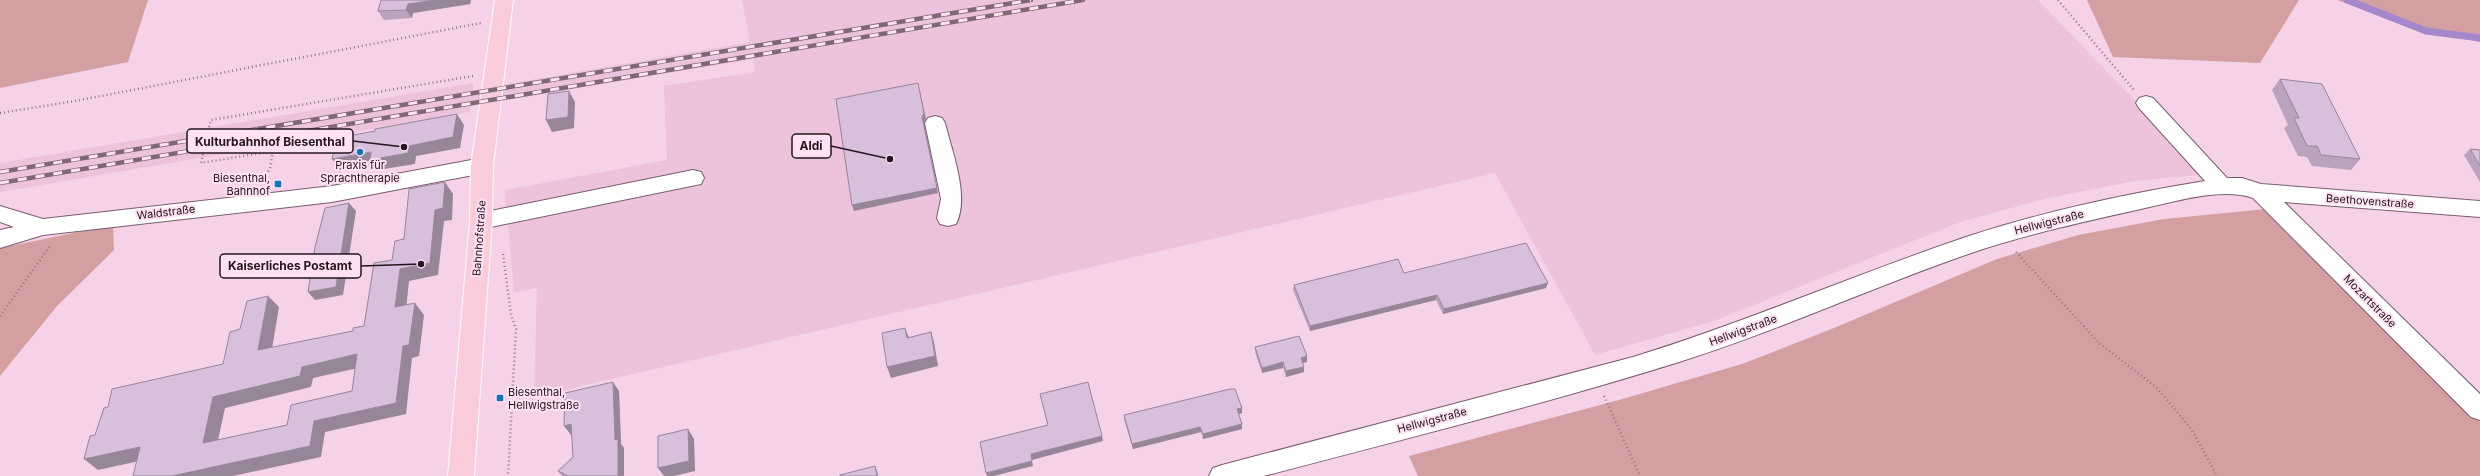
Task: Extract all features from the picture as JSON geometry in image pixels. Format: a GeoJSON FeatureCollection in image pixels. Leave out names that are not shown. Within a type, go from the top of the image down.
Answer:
{"type":"FeatureCollection","features":[{"type":"Feature","properties":{"kind":"main road","name":"Bahnhofstraße"},"geometry":{"type":"LineString","coordinates":[[461,476],[489,219],[482,166],[493,72],[504,0]]}},
{"type":"Feature","properties":{"kind":"street"},"geometry":{"type":"LineString","coordinates":[[2146,103],[2222,186]]}},
{"type":"Feature","properties":{"kind":"street"},"geometry":{"type":"LineString","coordinates":[[935,124],[952,199],[948,218]]}},
{"type":"Feature","properties":{"kind":"street","name":"Waldstraße"},"geometry":{"type":"LineString","coordinates":[[0,239],[43,227],[332,194],[482,166]]}},
{"type":"Feature","properties":{"kind":"street"},"geometry":{"type":"LineString","coordinates":[[489,219],[693,178]]}},
{"type":"Feature","properties":{"kind":"street","name":"Hellwigstraße"},"geometry":{"type":"LineString","coordinates":[[1222,476],[1596,377],[1694,348],[2001,235],[2054,220],[2163,196],[2222,186],[2242,186],[2261,192]]}},
{"type":"Feature","properties":{"kind":"street","name":"Beethovenstraße"},"geometry":{"type":"LineString","coordinates":[[2261,192],[2480,209]]}},
{"type":"Feature","properties":{"kind":"street","name":"Mozartstraße"},"geometry":{"type":"LineString","coordinates":[[2261,192],[2480,410]]}},
{"type":"Feature","properties":{"kind":"street"},"geometry":{"type":"LineString","coordinates":[[0,214],[43,227]]}},
{"type":"Feature","properties":{"kind":"path"},"geometry":{"type":"LineString","coordinates":[[2058,0],[2146,103]]}},
{"type":"Feature","properties":{"kind":"path"},"geometry":{"type":"LineString","coordinates":[[0,113],[75,101],[502,20]]}},
{"type":"Feature","properties":{"kind":"path"},"geometry":{"type":"LineString","coordinates":[[208,131],[211,120],[493,72]]}},
{"type":"Feature","properties":{"kind":"path"},"geometry":{"type":"LineString","coordinates":[[203,154],[201,162],[342,139]]}},
{"type":"Feature","properties":{"kind":"path"},"geometry":{"type":"LineString","coordinates":[[255,202],[270,168],[273,151]]}},
{"type":"Feature","properties":{"kind":"path"},"geometry":{"type":"LineString","coordinates":[[489,219],[511,314],[516,329],[508,476]]}},
{"type":"Feature","properties":{"kind":"path"},"geometry":{"type":"LineString","coordinates":[[0,316],[65,224]]}},
{"type":"Feature","properties":{"kind":"path"},"geometry":{"type":"LineString","coordinates":[[2001,235],[2099,343],[2157,388],[2192,430],[2217,476]]}},
{"type":"Feature","properties":{"kind":"path"},"geometry":{"type":"LineString","coordinates":[[1596,377],[1640,476]]}},
{"type":"Feature","properties":{"kind":"shaded area"},"geometry":{"type":"Polygon","coordinates":[[[0,0],[148,0],[128,62],[0,88],[0,0]]]}},
{"type":"Feature","properties":{"kind":"shaded area"},"geometry":{"type":"Polygon","coordinates":[[[742,0],[2038,0],[2206,174],[2135,181],[2048,198],[1963,221],[1714,321],[1595,355],[1495,173],[534,397],[537,288],[514,292],[505,190],[667,160],[664,86],[755,72],[753,59],[471,106],[470,112],[0,192],[0,163],[474,83],[473,90],[750,42],[742,0]]]}},
{"type":"Feature","properties":{"kind":"shaded area"},"geometry":{"type":"Polygon","coordinates":[[[2087,0],[2299,0],[2260,63],[2113,57],[2087,0]]]}},
{"type":"Feature","properties":{"kind":"shaded area"},"geometry":{"type":"Polygon","coordinates":[[[2337,0],[2480,0],[2480,42],[2414,28],[2337,0]]]}},
{"type":"Feature","properties":{"kind":"shaded area"},"geometry":{"type":"Polygon","coordinates":[[[2266,209],[2480,422],[2480,476],[1418,476],[1409,456],[1619,400],[1742,364],[1834,328],[1997,259],[2078,235],[2164,219],[2266,209]]]}},
{"type":"Feature","properties":{"kind":"shaded area"},"geometry":{"type":"Polygon","coordinates":[[[113,225],[114,250],[57,306],[0,376],[0,248],[113,225]]]}},
{"type":"Feature","properties":{"kind":"building"},"geometry":{"type":"Polygon","coordinates":[[[381,0],[435,0],[408,4],[406,10],[378,11],[381,0]]]}},
{"type":"Feature","properties":{"kind":"building"},"geometry":{"type":"Polygon","coordinates":[[[2280,79],[2322,84],[2360,159],[2321,155],[2317,146],[2307,146],[2294,118],[2299,118],[2280,79]]]}},
{"type":"Feature","properties":{"kind":"building"},"geometry":{"type":"Polygon","coordinates":[[[918,83],[924,113],[922,117],[937,188],[852,205],[836,99],[918,83]]]}},
{"type":"Feature","properties":{"kind":"building"},"geometry":{"type":"Polygon","coordinates":[[[569,91],[568,117],[546,120],[548,94],[569,91]]]}},
{"type":"Feature","properties":{"kind":"building"},"geometry":{"type":"Polygon","coordinates":[[[457,114],[453,137],[409,146],[408,153],[370,160],[371,152],[332,159],[337,138],[375,131],[375,129],[457,114]]]}},
{"type":"Feature","properties":{"kind":"building"},"geometry":{"type":"Polygon","coordinates":[[[2470,149],[2480,150],[2480,166],[2470,149]]]}},
{"type":"Feature","properties":{"kind":"building"},"geometry":{"type":"Polygon","coordinates":[[[445,182],[443,208],[435,210],[430,263],[400,269],[395,307],[415,303],[409,345],[403,346],[396,403],[314,421],[310,446],[172,476],[133,476],[140,447],[84,459],[90,436],[95,435],[104,408],[108,407],[112,389],[223,364],[230,332],[240,329],[247,301],[268,296],[258,350],[353,331],[353,328],[364,326],[374,263],[392,260],[395,241],[404,239],[409,189],[445,182]],[[357,354],[302,367],[300,376],[213,397],[203,443],[287,425],[291,405],[352,391],[357,354]]]}},
{"type":"Feature","properties":{"kind":"building"},"geometry":{"type":"Polygon","coordinates":[[[349,203],[336,287],[308,292],[315,247],[325,208],[349,203]]]}},
{"type":"Feature","properties":{"kind":"building"},"geometry":{"type":"Polygon","coordinates":[[[1526,243],[1548,283],[1444,309],[1437,295],[1310,326],[1294,285],[1398,259],[1404,273],[1526,243]]]}},
{"type":"Feature","properties":{"kind":"building"},"geometry":{"type":"Polygon","coordinates":[[[905,328],[907,338],[931,332],[935,356],[887,367],[882,333],[905,328]]]}},
{"type":"Feature","properties":{"kind":"building"},"geometry":{"type":"Polygon","coordinates":[[[1299,336],[1307,356],[1301,358],[1304,367],[1286,371],[1283,362],[1262,368],[1255,347],[1299,336]]]}},
{"type":"Feature","properties":{"kind":"building"},"geometry":{"type":"Polygon","coordinates":[[[613,382],[615,440],[618,439],[618,476],[568,476],[558,471],[573,457],[571,424],[564,426],[565,393],[613,382]]]}},
{"type":"Feature","properties":{"kind":"building"},"geometry":{"type":"Polygon","coordinates":[[[1088,382],[1102,436],[1031,454],[1032,461],[986,473],[980,442],[1048,425],[1040,394],[1088,382]]]}},
{"type":"Feature","properties":{"kind":"building"},"geometry":{"type":"Polygon","coordinates":[[[1235,389],[1242,408],[1237,409],[1242,424],[1203,434],[1200,427],[1132,444],[1124,415],[1235,389]]]}},
{"type":"Feature","properties":{"kind":"building"},"geometry":{"type":"Polygon","coordinates":[[[688,429],[689,461],[658,468],[658,436],[688,429]]]}},
{"type":"Feature","properties":{"kind":"building"},"geometry":{"type":"Polygon","coordinates":[[[875,466],[877,476],[840,476],[840,475],[875,466]]]}},
{"type":"Feature","properties":{"kind":"waterway"},"geometry":{"type":"LineString","coordinates":[[2347,0],[2426,31],[2480,38]]}},
{"type":"Feature","properties":{"kind":"railway"},"geometry":{"type":"LineString","coordinates":[[0,172],[1031,0]]}},
{"type":"Feature","properties":{"kind":"railway"},"geometry":{"type":"LineString","coordinates":[[0,183],[1083,0]]}},
{"type":"Feature","properties":{"kind":"place","name":"Kulturbahnhof Biesenthal"},"geometry":{"type":"Point","coordinates":[404,147]}},
{"type":"Feature","properties":{"kind":"place","name":"Praxis für Sprachtherapie"},"geometry":{"type":"Point","coordinates":[360,152]}},
{"type":"Feature","properties":{"kind":"place","name":"Aldi"},"geometry":{"type":"Point","coordinates":[890,159]}},
{"type":"Feature","properties":{"kind":"place","name":"Biesenthal, Bahnhof"},"geometry":{"type":"Point","coordinates":[278,184]}},
{"type":"Feature","properties":{"kind":"place","name":"Kaiserliches Postamt"},"geometry":{"type":"Point","coordinates":[421,264]}},
{"type":"Feature","properties":{"kind":"place","name":"Biesenthal, Hellwigstraße"},"geometry":{"type":"Point","coordinates":[500,398]}}]}
